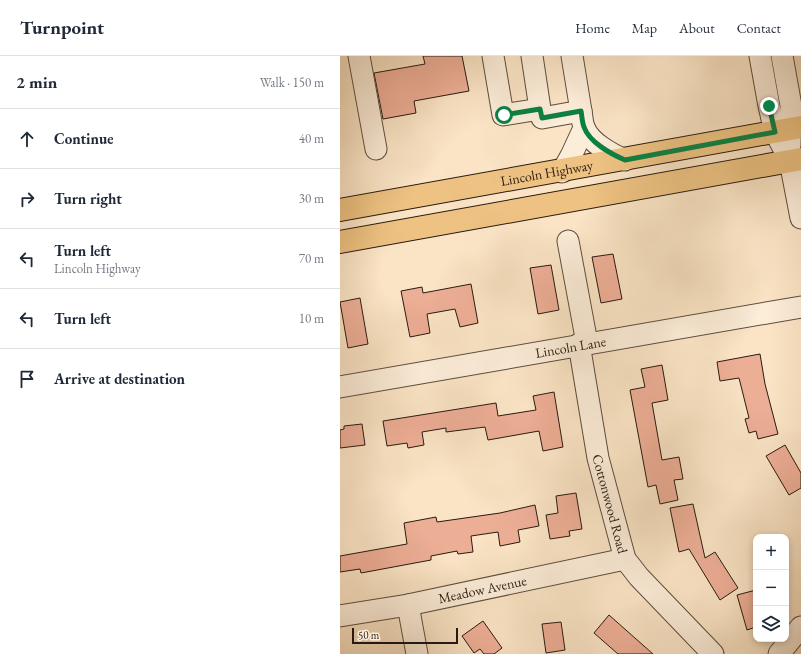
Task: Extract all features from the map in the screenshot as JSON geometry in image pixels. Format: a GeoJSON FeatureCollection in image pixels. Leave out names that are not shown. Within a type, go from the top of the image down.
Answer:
{"type":"FeatureCollection","features":[{"type":"Feature","properties":{"kind":"main road","name":"Lincoln Highway"},"geometry":{"type":"LineString","coordinates":[[340,210],[562,172],[789,130]]}},
{"type":"Feature","properties":{"kind":"main road"},"geometry":{"type":"LineString","coordinates":[[340,242],[795,160]]}},
{"type":"Feature","properties":{"kind":"street"},"geometry":{"type":"LineString","coordinates":[[359,56],[376,149]]}},
{"type":"Feature","properties":{"kind":"street"},"geometry":{"type":"LineString","coordinates":[[493,56],[504,115],[540,109]]}},
{"type":"Feature","properties":{"kind":"street"},"geometry":{"type":"LineString","coordinates":[[532,56],[542,118],[582,120]]}},
{"type":"Feature","properties":{"kind":"street"},"geometry":{"type":"LineString","coordinates":[[562,172],[571,156],[582,120],[572,56]]}},
{"type":"Feature","properties":{"kind":"street"},"geometry":{"type":"LineString","coordinates":[[760,56],[769,106],[789,130]]}},
{"type":"Feature","properties":{"kind":"street"},"geometry":{"type":"LineString","coordinates":[[782,56],[791,106],[789,130],[795,160],[801,218]]}},
{"type":"Feature","properties":{"kind":"street"},"geometry":{"type":"LineString","coordinates":[[582,120],[604,150],[625,160]]}},
{"type":"Feature","properties":{"kind":"street","name":"Cottonwood Road"},"geometry":{"type":"LineString","coordinates":[[568,241],[598,458],[625,559],[638,578],[712,654]]}},
{"type":"Feature","properties":{"kind":"street","name":"Lincoln Lane"},"geometry":{"type":"LineString","coordinates":[[340,387],[583,343],[801,307]]}},
{"type":"Feature","properties":{"kind":"street","name":"Meadow Avenue"},"geometry":{"type":"LineString","coordinates":[[340,616],[408,605],[625,559]]}},
{"type":"Feature","properties":{"kind":"street"},"geometry":{"type":"LineString","coordinates":[[408,605],[417,654]]}},
{"type":"Feature","properties":{"kind":"street"},"geometry":{"type":"LineString","coordinates":[[779,654],[801,627]]}},
{"type":"Feature","properties":{"kind":"building"},"geometry":{"type":"Polygon","coordinates":[[[423,56],[462,56],[469,91],[414,101],[416,113],[383,119],[374,73],[425,64],[423,56]]]}},
{"type":"Feature","properties":{"kind":"building"},"geometry":{"type":"Polygon","coordinates":[[[613,254],[622,299],[601,303],[592,257],[613,254]]]}},
{"type":"Feature","properties":{"kind":"building"},"geometry":{"type":"Polygon","coordinates":[[[551,265],[559,310],[538,314],[530,268],[551,265]]]}},
{"type":"Feature","properties":{"kind":"building"},"geometry":{"type":"Polygon","coordinates":[[[471,284],[478,323],[460,327],[455,309],[427,314],[430,333],[410,337],[401,291],[422,287],[423,293],[471,284]]]}},
{"type":"Feature","properties":{"kind":"building"},"geometry":{"type":"Polygon","coordinates":[[[360,298],[368,344],[348,348],[340,302],[360,298]]]}},
{"type":"Feature","properties":{"kind":"building"},"geometry":{"type":"Polygon","coordinates":[[[760,354],[765,384],[778,434],[758,439],[756,431],[749,433],[745,419],[749,418],[739,378],[720,381],[717,362],[760,354]]]}},
{"type":"Feature","properties":{"kind":"building"},"geometry":{"type":"Polygon","coordinates":[[[662,365],[668,400],[652,403],[662,460],[679,457],[683,479],[674,480],[678,500],[660,504],[656,485],[648,487],[630,390],[645,387],[641,369],[662,365]]]}},
{"type":"Feature","properties":{"kind":"building"},"geometry":{"type":"Polygon","coordinates":[[[554,392],[563,447],[543,451],[539,431],[488,440],[485,427],[446,432],[446,428],[422,432],[424,445],[408,448],[407,443],[387,446],[383,421],[496,403],[498,416],[536,410],[533,396],[554,392]]]}},
{"type":"Feature","properties":{"kind":"building"},"geometry":{"type":"Polygon","coordinates":[[[362,424],[365,445],[340,448],[340,430],[344,429],[344,426],[362,424]]]}},
{"type":"Feature","properties":{"kind":"building"},"geometry":{"type":"Polygon","coordinates":[[[785,445],[801,473],[801,488],[789,495],[766,456],[785,445]]]}},
{"type":"Feature","properties":{"kind":"building"},"geometry":{"type":"Polygon","coordinates":[[[576,493],[582,529],[569,531],[570,536],[550,539],[546,515],[558,513],[556,496],[576,493]]]}},
{"type":"Feature","properties":{"kind":"building"},"geometry":{"type":"Polygon","coordinates":[[[693,504],[705,558],[715,552],[738,588],[720,600],[689,549],[679,552],[670,508],[693,504]]]}},
{"type":"Feature","properties":{"kind":"building"},"geometry":{"type":"Polygon","coordinates":[[[535,505],[539,526],[518,530],[520,542],[500,546],[498,532],[471,536],[473,552],[458,554],[457,551],[431,556],[431,560],[361,573],[360,569],[340,572],[340,556],[407,544],[404,523],[436,517],[437,522],[500,513],[535,505]]]}},
{"type":"Feature","properties":{"kind":"building"},"geometry":{"type":"Polygon","coordinates":[[[753,591],[753,628],[747,630],[737,595],[753,591]]]}},
{"type":"Feature","properties":{"kind":"building"},"geometry":{"type":"Polygon","coordinates":[[[609,615],[653,654],[618,654],[594,633],[609,615]]]}},
{"type":"Feature","properties":{"kind":"building"},"geometry":{"type":"Polygon","coordinates":[[[483,621],[502,648],[494,654],[484,654],[480,649],[474,653],[462,636],[483,621]]]}},
{"type":"Feature","properties":{"kind":"building"},"geometry":{"type":"Polygon","coordinates":[[[561,622],[565,650],[546,653],[542,624],[561,622]]]}},
{"type":"Feature","properties":{"kind":"route"},"geometry":{"type":"LineString","coordinates":[[504,115],[540,109],[542,118],[581,111],[584,128],[593,139],[604,150],[625,160],[775,132],[769,106]]}}]}
